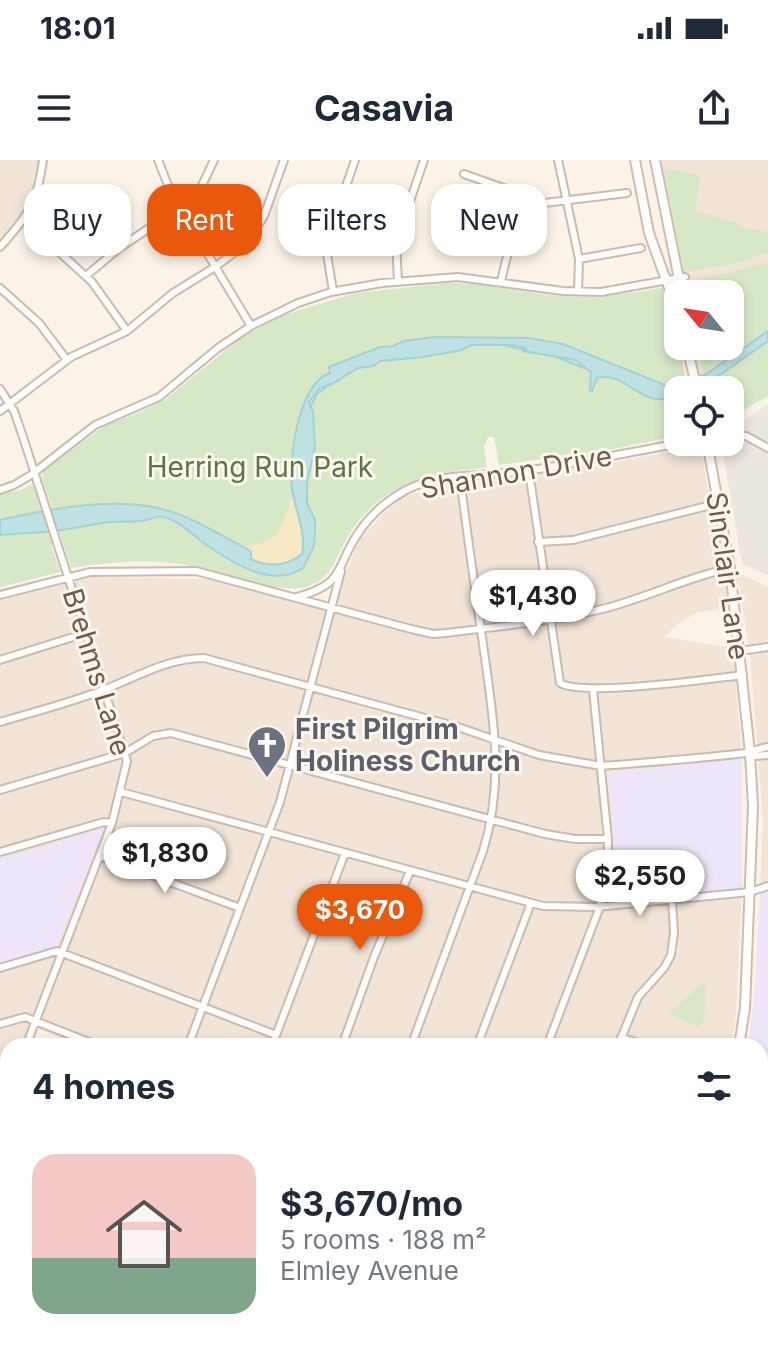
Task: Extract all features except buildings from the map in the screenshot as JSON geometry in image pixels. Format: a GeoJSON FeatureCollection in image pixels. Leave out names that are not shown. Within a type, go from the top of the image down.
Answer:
{"type":"FeatureCollection","features":[{"type":"Feature","properties":{"kind":"main road"},"geometry":{"type":"LineString","coordinates":[[635,160],[649,233],[667,280]]}},
{"type":"Feature","properties":{"kind":"main road"},"geometry":{"type":"LineString","coordinates":[[655,160],[682,277]]}},
{"type":"Feature","properties":{"kind":"main road","name":"Sinclair Lane"},"geometry":{"type":"LineString","coordinates":[[710,456],[730,568],[743,675],[753,806],[745,1008],[740,1038]]}},
{"type":"Feature","properties":{"kind":"street"},"geometry":{"type":"LineString","coordinates":[[39,184],[43,160]]}},
{"type":"Feature","properties":{"kind":"street"},"geometry":{"type":"LineString","coordinates":[[158,160],[167,184]]}},
{"type":"Feature","properties":{"kind":"street"},"geometry":{"type":"LineString","coordinates":[[204,184],[214,160]]}},
{"type":"Feature","properties":{"kind":"street"},"geometry":{"type":"LineString","coordinates":[[0,411],[67,360],[127,331],[173,293],[239,249],[264,216],[284,160]]}},
{"type":"Feature","properties":{"kind":"street"},"geometry":{"type":"LineString","coordinates":[[333,291],[328,239],[355,160]]}},
{"type":"Feature","properties":{"kind":"street"},"geometry":{"type":"LineString","coordinates":[[398,281],[396,242],[424,160]]}},
{"type":"Feature","properties":{"kind":"street"},"geometry":{"type":"LineString","coordinates":[[558,160],[579,259],[578,292]]}},
{"type":"Feature","properties":{"kind":"street"},"geometry":{"type":"LineString","coordinates":[[464,174],[492,184]]}},
{"type":"Feature","properties":{"kind":"street"},"geometry":{"type":"LineString","coordinates":[[547,204],[627,193]]}},
{"type":"Feature","properties":{"kind":"street"},"geometry":{"type":"LineString","coordinates":[[0,247],[24,220]]}},
{"type":"Feature","properties":{"kind":"street"},"geometry":{"type":"LineString","coordinates":[[86,276],[118,249],[147,230]]}},
{"type":"Feature","properties":{"kind":"street"},"geometry":{"type":"LineString","coordinates":[[579,259],[641,248]]}},
{"type":"Feature","properties":{"kind":"street"},"geometry":{"type":"LineString","coordinates":[[64,256],[108,300],[127,331]]}},
{"type":"Feature","properties":{"kind":"street"},"geometry":{"type":"LineString","coordinates":[[208,256],[251,326]]}},
{"type":"Feature","properties":{"kind":"street"},"geometry":{"type":"LineString","coordinates":[[501,281],[506,256]]}},
{"type":"Feature","properties":{"kind":"street"},"geometry":{"type":"LineString","coordinates":[[0,490],[35,472],[95,425],[159,397],[207,356],[251,326],[278,311],[333,291],[398,281],[458,277],[578,292],[608,291],[664,281]]}},
{"type":"Feature","properties":{"kind":"street"},"geometry":{"type":"LineString","coordinates":[[667,280],[682,277]]}},
{"type":"Feature","properties":{"kind":"street"},"geometry":{"type":"LineString","coordinates":[[0,288],[39,323],[67,360]]}},
{"type":"Feature","properties":{"kind":"street","name":"Brehms Lane"},"geometry":{"type":"LineString","coordinates":[[0,389],[10,403],[35,472],[125,753],[126,765],[112,823],[29,1038]]}},
{"type":"Feature","properties":{"kind":"street"},"geometry":{"type":"LineString","coordinates":[[744,436],[768,448]]}},
{"type":"Feature","properties":{"kind":"street","name":"Shannon Drive"},"geometry":{"type":"LineString","coordinates":[[191,1038],[269,831],[290,765],[341,571],[356,537],[381,507],[424,483],[529,471],[664,446]]}},
{"type":"Feature","properties":{"kind":"street"},"geometry":{"type":"LineString","coordinates":[[529,471],[560,683],[593,690],[743,675]]}},
{"type":"Feature","properties":{"kind":"street"},"geometry":{"type":"LineString","coordinates":[[414,1038],[470,887],[492,819],[497,784],[496,738],[460,478]]}},
{"type":"Feature","properties":{"kind":"street"},"geometry":{"type":"LineString","coordinates":[[538,542],[573,540],[719,503]]}},
{"type":"Feature","properties":{"kind":"street"},"geometry":{"type":"LineString","coordinates":[[0,595],[68,576],[102,571],[196,571],[433,634],[550,620],[607,608],[703,574],[730,568]]}},
{"type":"Feature","properties":{"kind":"street"},"geometry":{"type":"LineString","coordinates":[[297,597],[320,588],[341,571]]}},
{"type":"Feature","properties":{"kind":"street"},"geometry":{"type":"LineString","coordinates":[[0,660],[86,633]]}},
{"type":"Feature","properties":{"kind":"street"},"geometry":{"type":"LineString","coordinates":[[740,651],[768,647]]}},
{"type":"Feature","properties":{"kind":"street"},"geometry":{"type":"LineString","coordinates":[[0,722],[105,690],[148,670],[197,658],[218,660],[496,738],[539,755],[601,766],[750,753],[768,755]]}},
{"type":"Feature","properties":{"kind":"street"},"geometry":{"type":"LineString","coordinates":[[550,1038],[600,906],[607,872],[608,839],[593,690]]}},
{"type":"Feature","properties":{"kind":"street"},"geometry":{"type":"LineString","coordinates":[[0,790],[125,753],[153,736],[171,733],[552,836],[608,839]]}},
{"type":"Feature","properties":{"kind":"street"},"geometry":{"type":"LineString","coordinates":[[750,753],[756,748],[768,747]]}},
{"type":"Feature","properties":{"kind":"street"},"geometry":{"type":"LineString","coordinates":[[121,792],[531,903],[563,907],[600,906],[750,892],[768,886]]}},
{"type":"Feature","properties":{"kind":"street"},"geometry":{"type":"LineString","coordinates":[[0,852],[104,822],[112,823]]}},
{"type":"Feature","properties":{"kind":"street"},"geometry":{"type":"LineString","coordinates":[[275,1038],[345,853]]}},
{"type":"Feature","properties":{"kind":"street"},"geometry":{"type":"LineString","coordinates":[[100,856],[240,908]]}},
{"type":"Feature","properties":{"kind":"street"},"geometry":{"type":"LineString","coordinates":[[345,1038],[410,871]]}},
{"type":"Feature","properties":{"kind":"street"},"geometry":{"type":"LineString","coordinates":[[621,1037],[638,997],[664,968],[671,955],[674,933],[672,900]]}},
{"type":"Feature","properties":{"kind":"street"},"geometry":{"type":"LineString","coordinates":[[480,1038],[531,903]]}},
{"type":"Feature","properties":{"kind":"street"},"geometry":{"type":"LineString","coordinates":[[0,968],[57,951],[276,1035]]}},
{"type":"Feature","properties":{"kind":"street"},"geometry":{"type":"LineString","coordinates":[[0,1024],[25,1017],[78,1038]]}},
{"type":"Feature","properties":{"kind":"shaded area"},"geometry":{"type":"Polygon","coordinates":[[[0,160],[43,160],[39,184],[24,184],[24,214],[0,247],[0,160]]]}},
{"type":"Feature","properties":{"kind":"shaded area"},"geometry":{"type":"Polygon","coordinates":[[[655,160],[768,160],[768,339],[744,354],[744,280],[679,280],[655,160]]]}},
{"type":"Feature","properties":{"kind":"shaded area"},"geometry":{"type":"Polygon","coordinates":[[[692,360],[734,360],[707,376],[695,376],[692,360]]]}},
{"type":"Feature","properties":{"kind":"shaded area"},"geometry":{"type":"Polygon","coordinates":[[[768,404],[768,575],[742,564],[723,456],[744,456],[744,421],[768,404]]]}},
{"type":"Feature","properties":{"kind":"shaded area"},"geometry":{"type":"Polygon","coordinates":[[[664,453],[664,456],[702,456],[729,608],[696,613],[675,626],[665,637],[733,648],[742,759],[607,772],[614,837],[613,874],[607,901],[742,889],[732,1038],[61,1038],[30,1026],[26,1038],[0,1038],[0,599],[62,582],[95,577],[205,579],[335,613],[346,571],[360,539],[403,497],[439,486],[593,466],[664,453]]]}},
{"type":"Feature","properties":{"kind":"shaded area"},"geometry":{"type":"Polygon","coordinates":[[[737,572],[768,587],[768,891],[760,893],[763,820],[750,655],[737,572]]]}},
{"type":"Feature","properties":{"kind":"shaded area"},"geometry":{"type":"Polygon","coordinates":[[[742,759],[742,889],[607,902],[613,874],[614,837],[607,772],[742,759]]]}},
{"type":"Feature","properties":{"kind":"shaded area"},"geometry":{"type":"Polygon","coordinates":[[[101,829],[103,831],[56,948],[0,963],[0,859],[101,829]]]}},
{"type":"Feature","properties":{"kind":"shaded area"},"geometry":{"type":"Polygon","coordinates":[[[768,891],[768,1038],[749,1038],[754,998],[760,893],[768,891]]]}},
{"type":"Feature","properties":{"kind":"green space"},"geometry":{"type":"Polygon","coordinates":[[[664,169],[700,175],[695,211],[740,224],[741,227],[768,232],[768,252],[741,262],[684,272],[664,169]]]}},
{"type":"Feature","properties":{"kind":"green space"},"geometry":{"type":"Polygon","coordinates":[[[768,262],[768,396],[744,410],[744,376],[704,376],[701,360],[744,360],[744,280],[698,280],[768,262]]]}},
{"type":"Feature","properties":{"kind":"green space","name":"Herring Run Park"},"geometry":{"type":"Polygon","coordinates":[[[448,283],[574,297],[662,288],[664,360],[682,360],[685,376],[664,376],[664,439],[597,452],[499,465],[494,437],[488,437],[484,447],[487,467],[427,477],[386,495],[356,525],[327,574],[306,587],[278,587],[168,562],[126,562],[71,568],[42,478],[43,471],[104,426],[166,399],[238,340],[283,315],[356,293],[448,283]]]}},
{"type":"Feature","properties":{"kind":"green space"},"geometry":{"type":"Polygon","coordinates":[[[33,483],[60,572],[0,587],[0,495],[24,489],[33,483]]]}},
{"type":"Feature","properties":{"kind":"green space"},"geometry":{"type":"Polygon","coordinates":[[[701,983],[706,984],[700,1028],[669,1014],[701,983]]]}},
{"type":"Feature","properties":{"kind":"sand"},"geometry":{"type":"Polygon","coordinates":[[[293,492],[302,531],[303,554],[281,565],[255,562],[246,548],[240,545],[264,542],[278,532],[293,492]]]}},
{"type":"Feature","properties":{"kind":"water"},"geometry":{"type":"Polygon","coordinates":[[[768,331],[768,341],[744,358],[744,348],[768,331]]]}},
{"type":"Feature","properties":{"kind":"water"},"geometry":{"type":"Polygon","coordinates":[[[435,337],[528,338],[563,344],[664,385],[664,399],[645,396],[608,377],[597,378],[592,391],[591,372],[575,360],[523,351],[525,348],[513,345],[471,345],[462,350],[423,357],[381,361],[373,366],[358,368],[320,388],[309,402],[313,412],[315,448],[307,483],[307,503],[315,520],[314,546],[303,568],[291,574],[266,575],[241,566],[176,522],[161,517],[0,535],[0,520],[88,505],[134,504],[155,507],[193,520],[246,548],[251,552],[251,559],[257,562],[271,565],[284,563],[302,554],[303,547],[292,482],[297,427],[309,392],[330,373],[329,367],[380,347],[435,337]]]}},
{"type":"Feature","properties":{"kind":"water"},"geometry":{"type":"Polygon","coordinates":[[[726,360],[741,360],[718,376],[700,376],[726,360]]]}},
{"type":"Feature","properties":{"kind":"waterway"},"geometry":{"type":"LineString","coordinates":[[506,346],[527,350]]}},
{"type":"Feature","properties":{"kind":"waterway"},"geometry":{"type":"LineString","coordinates":[[557,357],[584,368]]}},
{"type":"Feature","properties":{"kind":"waterway"},"geometry":{"type":"LineString","coordinates":[[311,406],[317,394],[330,384]]}},
{"type":"Feature","properties":{"kind":"place","name":"First Pilgrim Holiness Church"},"geometry":{"type":"Point","coordinates":[267,779]}}]}
